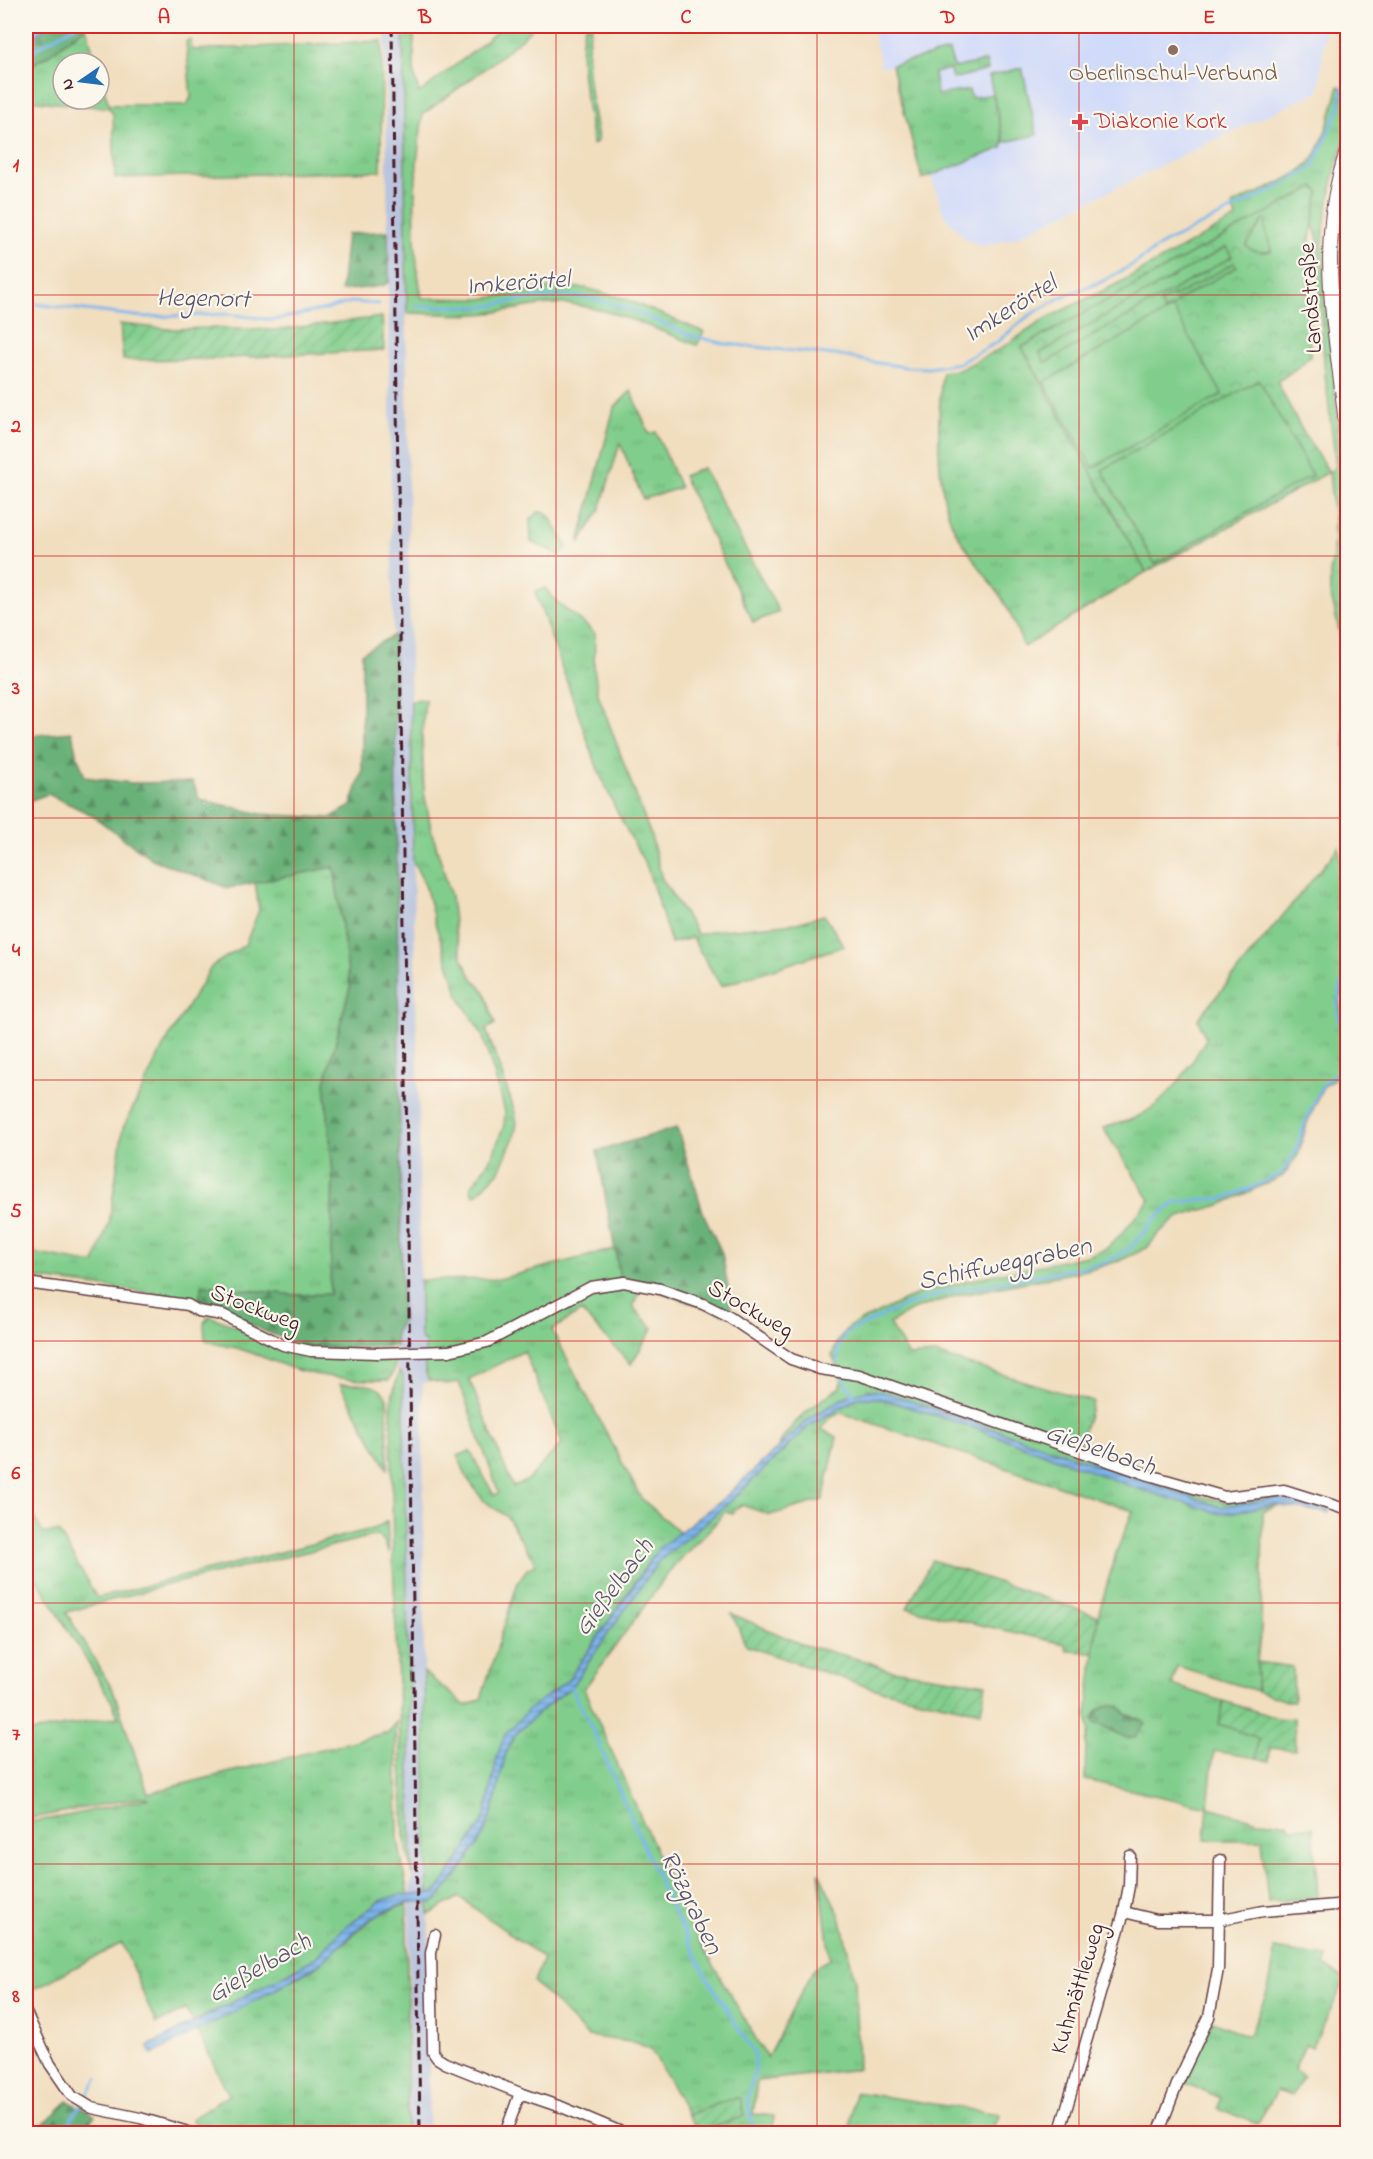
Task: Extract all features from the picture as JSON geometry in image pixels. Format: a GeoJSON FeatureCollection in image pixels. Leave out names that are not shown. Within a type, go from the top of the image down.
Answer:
{"type":"FeatureCollection","features":[{"type":"Feature","properties":{"kind":"main road","name":"Landstraße"},"geometry":{"type":"LineString","coordinates":[[1347,149],[1335,198],[1329,249],[1329,282],[1347,445]]}},
{"type":"Feature","properties":{"kind":"street","name":"Stockweg"},"geometry":{"type":"LineString","coordinates":[[26,1283],[188,1305],[198,1311],[224,1315],[277,1342],[304,1350],[377,1353],[448,1351],[487,1342],[591,1287],[624,1282],[660,1289],[703,1304],[735,1321],[791,1359],[820,1369],[859,1375],[1149,1475],[1225,1497],[1284,1490],[1347,1510]]}},
{"type":"Feature","properties":{"kind":"street","name":"Kuhmättleweg"},"geometry":{"type":"LineString","coordinates":[[1059,2133],[1124,1912],[1129,1886],[1130,1856]]}},
{"type":"Feature","properties":{"kind":"street"},"geometry":{"type":"LineString","coordinates":[[1158,2133],[1178,2082],[1209,2017],[1218,1969],[1220,1860]]}},
{"type":"Feature","properties":{"kind":"street"},"geometry":{"type":"LineString","coordinates":[[1124,1912],[1157,1920],[1218,1920],[1263,1911],[1347,1904]]}},
{"type":"Feature","properties":{"kind":"street"},"geometry":{"type":"LineString","coordinates":[[435,1935],[431,1953],[434,2052],[437,2058],[520,2093],[626,2133]]}},
{"type":"Feature","properties":{"kind":"street"},"geometry":{"type":"LineString","coordinates":[[26,2013],[50,2064],[72,2096],[92,2108],[195,2133]]}},
{"type":"Feature","properties":{"kind":"street"},"geometry":{"type":"LineString","coordinates":[[505,2133],[520,2093]]}},
{"type":"Feature","properties":{"kind":"shaded area"},"geometry":{"type":"Polygon","coordinates":[[[385,26],[403,26],[412,830],[419,1114],[420,1339],[425,1341],[425,1369],[428,1380],[423,1384],[429,2134],[408,2133],[410,1887],[412,1879],[403,1377],[397,1370],[395,1333],[402,1321],[385,26]]]}},
{"type":"Feature","properties":{"kind":"shaded area","name":"Diakonie Kork"},"geometry":{"type":"Polygon","coordinates":[[[872,26],[1325,26],[1319,91],[1017,237],[984,246],[967,240],[944,215],[931,176],[922,179],[893,65],[881,67],[872,26]]]}},
{"type":"Feature","properties":{"kind":"green space"},"geometry":{"type":"Polygon","coordinates":[[[47,26],[87,26],[47,56],[26,68],[26,39],[34,37],[47,26]]]}},
{"type":"Feature","properties":{"kind":"green space"},"geometry":{"type":"Polygon","coordinates":[[[403,26],[414,26],[414,73],[419,93],[503,26],[535,26],[466,83],[423,114],[417,160],[415,206],[416,252],[422,298],[481,299],[558,287],[585,288],[623,298],[704,332],[697,345],[623,317],[576,305],[538,305],[467,315],[407,313],[403,26]]]}},
{"type":"Feature","properties":{"kind":"green space"},"geometry":{"type":"Polygon","coordinates":[[[585,26],[592,26],[588,68],[598,140],[593,145],[582,68],[582,39],[585,26]]]}},
{"type":"Feature","properties":{"kind":"green space"},"geometry":{"type":"Polygon","coordinates":[[[86,27],[93,51],[54,51],[86,27]]]}},
{"type":"Feature","properties":{"kind":"green space"},"geometry":{"type":"Polygon","coordinates":[[[191,40],[192,50],[382,41],[381,171],[115,178],[111,105],[187,105],[191,97],[186,41],[191,40]]]}},
{"type":"Feature","properties":{"kind":"green space"},"geometry":{"type":"Polygon","coordinates":[[[949,51],[954,68],[986,61],[988,70],[952,79],[950,69],[934,73],[937,95],[969,90],[971,98],[993,94],[1004,142],[1002,148],[922,179],[892,65],[949,51]]]}},
{"type":"Feature","properties":{"kind":"green space"},"geometry":{"type":"Polygon","coordinates":[[[51,53],[51,102],[26,100],[26,68],[51,53]]]}},
{"type":"Feature","properties":{"kind":"green space"},"geometry":{"type":"Polygon","coordinates":[[[1022,68],[1037,135],[1004,142],[989,76],[1022,68]]]}},
{"type":"Feature","properties":{"kind":"green space"},"geometry":{"type":"Polygon","coordinates":[[[1339,86],[1347,93],[1347,136],[1335,170],[1323,244],[1325,293],[1348,527],[1347,768],[1340,676],[1340,634],[1330,591],[1334,521],[1329,472],[1336,467],[1325,374],[1318,240],[1313,224],[1319,192],[1315,187],[1022,347],[1146,572],[1024,647],[1005,603],[956,532],[944,497],[939,454],[942,372],[959,370],[1000,349],[1047,318],[1117,284],[1236,218],[1232,205],[1297,173],[1312,160],[1324,135],[1339,86]]]}},
{"type":"Feature","properties":{"kind":"green space"},"geometry":{"type":"Polygon","coordinates":[[[1347,171],[1342,280],[1347,332],[1347,380],[1335,281],[1338,206],[1347,171]]]}},
{"type":"Feature","properties":{"kind":"green space"},"geometry":{"type":"Polygon","coordinates":[[[1314,187],[1319,192],[1307,254],[1310,356],[1277,382],[1303,432],[1329,472],[1146,572],[1022,347],[1314,187]]]}},
{"type":"Feature","properties":{"kind":"green space"},"geometry":{"type":"Polygon","coordinates":[[[1264,219],[1267,220],[1265,226],[1271,251],[1255,251],[1246,246],[1264,219]]]}},
{"type":"Feature","properties":{"kind":"green space"},"geometry":{"type":"Polygon","coordinates":[[[388,231],[389,282],[382,286],[341,291],[347,234],[388,231]]]}},
{"type":"Feature","properties":{"kind":"green space"},"geometry":{"type":"Polygon","coordinates":[[[1226,247],[1232,257],[1045,363],[1040,353],[1226,247]]]}},
{"type":"Feature","properties":{"kind":"green space"},"geometry":{"type":"Polygon","coordinates":[[[1234,263],[1237,267],[1176,301],[1177,304],[1164,311],[1160,302],[1173,295],[1174,297],[1234,263]]]}},
{"type":"Feature","properties":{"kind":"green space"},"geometry":{"type":"Polygon","coordinates":[[[1173,308],[1222,394],[1093,468],[1044,382],[1173,308]]]}},
{"type":"Feature","properties":{"kind":"green space"},"geometry":{"type":"Polygon","coordinates":[[[382,317],[384,350],[212,359],[123,360],[120,324],[169,329],[275,330],[382,317]]]}},
{"type":"Feature","properties":{"kind":"green space"},"geometry":{"type":"Polygon","coordinates":[[[1259,380],[1312,475],[1155,564],[1102,470],[1259,380]]]}},
{"type":"Feature","properties":{"kind":"green space"},"geometry":{"type":"Polygon","coordinates":[[[631,391],[649,434],[656,432],[680,488],[643,499],[620,443],[600,510],[579,543],[614,408],[631,391]]]}},
{"type":"Feature","properties":{"kind":"green space"},"geometry":{"type":"Polygon","coordinates":[[[703,468],[779,612],[753,622],[683,476],[703,468]]]}},
{"type":"Feature","properties":{"kind":"green space"},"geometry":{"type":"Polygon","coordinates":[[[538,512],[545,512],[550,517],[567,547],[560,555],[531,542],[530,520],[538,512]]]}},
{"type":"Feature","properties":{"kind":"green space"},"geometry":{"type":"Polygon","coordinates":[[[545,588],[557,602],[595,634],[594,668],[598,694],[651,836],[662,879],[698,935],[713,931],[797,923],[824,915],[844,946],[721,986],[692,938],[671,943],[647,867],[618,814],[598,770],[535,592],[545,588]]]}},
{"type":"Feature","properties":{"kind":"green space"},"geometry":{"type":"Polygon","coordinates":[[[394,635],[402,1321],[395,1333],[396,1346],[326,1347],[277,1336],[199,1299],[202,1285],[296,1295],[330,1294],[333,1174],[325,1082],[350,987],[334,867],[228,888],[152,859],[90,814],[48,794],[26,802],[26,736],[72,732],[85,777],[131,783],[193,782],[199,799],[261,814],[330,818],[351,806],[362,772],[362,653],[394,635]]]}},
{"type":"Feature","properties":{"kind":"green space"},"geometry":{"type":"Polygon","coordinates":[[[425,699],[422,736],[424,792],[431,828],[451,896],[455,932],[463,960],[471,976],[485,992],[495,1024],[486,1029],[517,1123],[514,1137],[499,1171],[476,1195],[472,1194],[471,1187],[493,1155],[504,1125],[505,1111],[482,1034],[460,999],[425,885],[413,861],[411,700],[425,699]]]}},
{"type":"Feature","properties":{"kind":"green space"},"geometry":{"type":"Polygon","coordinates":[[[1339,847],[1346,907],[1348,907],[1347,978],[1340,1003],[1346,1065],[1338,1076],[1323,1087],[1307,1123],[1298,1155],[1283,1176],[1220,1205],[1179,1217],[1160,1232],[1147,1248],[1121,1260],[1096,1268],[955,1296],[912,1310],[889,1324],[909,1356],[935,1354],[1093,1402],[1077,1452],[1199,1496],[1226,1502],[1281,1495],[1280,1499],[1220,1507],[945,1412],[870,1390],[849,1395],[811,1417],[777,1449],[796,1422],[840,1387],[842,1378],[832,1356],[838,1340],[850,1326],[920,1293],[987,1276],[1087,1256],[1107,1248],[1121,1234],[1150,1200],[1103,1128],[1147,1111],[1168,1094],[1206,1039],[1198,1019],[1339,847]]]}},
{"type":"Feature","properties":{"kind":"green space"},"geometry":{"type":"Polygon","coordinates":[[[334,867],[350,987],[325,1082],[333,1174],[330,1294],[296,1295],[203,1285],[199,1299],[26,1277],[26,1252],[94,1264],[109,1223],[123,1128],[163,1047],[212,966],[245,945],[259,910],[255,882],[334,867]]]}},
{"type":"Feature","properties":{"kind":"green space"},"geometry":{"type":"Polygon","coordinates":[[[677,1128],[704,1215],[722,1253],[733,1317],[620,1278],[597,1151],[677,1128]]]}},
{"type":"Feature","properties":{"kind":"green space"},"geometry":{"type":"Polygon","coordinates":[[[615,1249],[620,1277],[643,1282],[633,1307],[653,1328],[631,1364],[581,1311],[552,1330],[641,1498],[680,1533],[659,1548],[652,1557],[569,1679],[501,1744],[481,1825],[440,1888],[433,1894],[428,1893],[424,1672],[466,1706],[481,1699],[518,1582],[527,1569],[536,1564],[507,1517],[483,1500],[467,1478],[458,1456],[470,1451],[494,1495],[499,1493],[459,1382],[447,1384],[428,1380],[425,1369],[425,1341],[420,1339],[420,1280],[499,1279],[615,1249]],[[524,1351],[469,1379],[513,1487],[528,1480],[562,1443],[524,1351]]]}},
{"type":"Feature","properties":{"kind":"green space"},"geometry":{"type":"Polygon","coordinates":[[[209,1316],[267,1342],[394,1354],[394,1371],[389,1380],[377,1380],[331,1377],[297,1370],[247,1351],[205,1339],[204,1323],[209,1316]]]}},
{"type":"Feature","properties":{"kind":"green space"},"geometry":{"type":"Polygon","coordinates":[[[399,1372],[403,1376],[412,1875],[404,1835],[393,1558],[391,1407],[399,1372]]]}},
{"type":"Feature","properties":{"kind":"green space"},"geometry":{"type":"Polygon","coordinates":[[[340,1384],[372,1386],[383,1392],[387,1398],[388,1470],[340,1384]]]}},
{"type":"Feature","properties":{"kind":"green space"},"geometry":{"type":"Polygon","coordinates":[[[858,1398],[876,1398],[978,1429],[1053,1457],[1229,1513],[1259,1506],[1279,1505],[1263,1511],[1261,1629],[1257,1662],[1257,1691],[1177,1666],[1172,1685],[1223,1701],[1220,1724],[1258,1738],[1256,1758],[1214,1751],[1208,1807],[1085,1780],[1086,1742],[1089,1730],[1087,1715],[1098,1616],[1116,1553],[1133,1511],[842,1413],[832,1416],[821,1429],[837,1437],[823,1500],[770,1515],[742,1505],[734,1509],[733,1514],[724,1512],[675,1564],[584,1689],[684,1914],[767,2058],[814,1968],[830,1958],[819,1872],[840,1916],[855,1981],[858,2069],[757,2081],[753,2114],[774,2116],[773,2133],[698,2133],[744,2116],[740,2098],[734,2098],[688,2115],[651,2049],[637,2043],[588,2036],[534,1982],[543,1958],[459,1897],[429,1915],[428,1901],[432,1903],[437,1900],[475,1848],[499,1781],[505,1756],[514,1736],[571,1687],[658,1562],[732,1500],[809,1426],[858,1398]],[[1123,1709],[1099,1724],[1129,1739],[1140,1719],[1125,1714],[1123,1709]]]}},
{"type":"Feature","properties":{"kind":"green space"},"geometry":{"type":"Polygon","coordinates":[[[26,1505],[43,1533],[59,1532],[97,1598],[376,1528],[387,1521],[389,1554],[384,1541],[377,1535],[163,1586],[67,1612],[67,1614],[113,1690],[148,1793],[389,1732],[396,1722],[398,1839],[408,1896],[380,1901],[343,1929],[316,1957],[288,1974],[193,2022],[186,2009],[156,2024],[122,1943],[26,1993],[26,1823],[149,1798],[142,1797],[26,1819],[26,1733],[118,1717],[112,1702],[26,1561],[26,1505]]]}},
{"type":"Feature","properties":{"kind":"green space"},"geometry":{"type":"Polygon","coordinates":[[[932,1560],[1098,1616],[1094,1652],[1067,1651],[1065,1644],[907,1608],[932,1560]]]}},
{"type":"Feature","properties":{"kind":"green space"},"geometry":{"type":"Polygon","coordinates":[[[732,1614],[801,1644],[869,1662],[885,1669],[986,1684],[981,1712],[871,1688],[746,1646],[732,1614]]]}},
{"type":"Feature","properties":{"kind":"green space"},"geometry":{"type":"Polygon","coordinates":[[[1257,1662],[1293,1667],[1294,1701],[1286,1701],[1257,1691],[1257,1662]]]}},
{"type":"Feature","properties":{"kind":"green space"},"geometry":{"type":"Polygon","coordinates":[[[1223,1701],[1281,1719],[1294,1718],[1295,1750],[1270,1748],[1269,1761],[1256,1758],[1258,1738],[1219,1724],[1223,1701]]]}},
{"type":"Feature","properties":{"kind":"green space"},"geometry":{"type":"Polygon","coordinates":[[[1120,1706],[1126,1715],[1143,1720],[1145,1724],[1135,1738],[1125,1737],[1093,1721],[1101,1708],[1120,1706]]]}},
{"type":"Feature","properties":{"kind":"green space"},"geometry":{"type":"Polygon","coordinates":[[[1208,1807],[1258,1821],[1288,1823],[1290,1828],[1313,1827],[1318,1897],[1268,1902],[1262,1840],[1205,1840],[1208,1807]]]}},
{"type":"Feature","properties":{"kind":"green space"},"geometry":{"type":"Polygon","coordinates":[[[407,1904],[407,2133],[206,2133],[191,2119],[229,2095],[197,2030],[313,1969],[372,1919],[407,1904]]]}},
{"type":"Feature","properties":{"kind":"green space"},"geometry":{"type":"Polygon","coordinates":[[[1274,1949],[1327,1957],[1324,1966],[1346,1979],[1312,2047],[1306,2044],[1294,2069],[1303,2076],[1292,2096],[1277,2091],[1257,2124],[1218,2108],[1221,2098],[1185,2083],[1213,2021],[1248,2036],[1263,2004],[1269,1984],[1274,1949]]]}},
{"type":"Feature","properties":{"kind":"green space"},"geometry":{"type":"Polygon","coordinates":[[[855,2092],[1000,2114],[991,2133],[849,2133],[855,2092]]]}},
{"type":"Feature","properties":{"kind":"green space"},"geometry":{"type":"Polygon","coordinates":[[[734,2098],[740,2098],[744,2116],[698,2133],[688,2115],[734,2098]]]}},
{"type":"Feature","properties":{"kind":"green space"},"geometry":{"type":"Polygon","coordinates":[[[68,2101],[95,2115],[82,2133],[33,2134],[68,2101]]]}},
{"type":"Feature","properties":{"kind":"water"},"geometry":{"type":"Polygon","coordinates":[[[26,26],[47,26],[34,37],[26,39],[26,26]]]}},
{"type":"Feature","properties":{"kind":"water"},"geometry":{"type":"Polygon","coordinates":[[[870,1390],[888,1393],[1220,1507],[1277,1498],[1329,1508],[1329,1513],[1273,1505],[1221,1514],[1133,1487],[978,1429],[890,1401],[858,1398],[809,1426],[732,1500],[658,1562],[571,1687],[514,1736],[505,1756],[493,1810],[484,1834],[462,1869],[437,1900],[432,1903],[420,1901],[407,1903],[383,1912],[364,1924],[311,1969],[152,2055],[148,2046],[288,1974],[316,1957],[343,1929],[380,1901],[401,1894],[408,1896],[433,1894],[440,1888],[481,1825],[486,1812],[497,1757],[505,1735],[527,1711],[569,1679],[659,1548],[725,1497],[811,1417],[849,1395],[870,1390]]]}},
{"type":"Feature","properties":{"kind":"waterway"},"geometry":{"type":"LineString","coordinates":[[26,54],[75,26]]}},
{"type":"Feature","properties":{"kind":"waterway","name":"Imkerörtel"},"geometry":{"type":"LineString","coordinates":[[416,306],[484,307],[519,300],[564,296],[592,298],[629,309],[689,335],[726,344],[844,356],[906,367],[929,368],[959,363],[996,343],[1027,317],[1061,297],[1101,282],[1136,263],[1164,243],[1283,185],[1313,167],[1338,111],[1346,77],[1346,47],[1342,26]]}},
{"type":"Feature","properties":{"kind":"waterway","name":"Hegenort"},"geometry":{"type":"LineString","coordinates":[[26,303],[144,317],[229,314],[273,320],[351,302],[379,304]]}},
{"type":"Feature","properties":{"kind":"waterway","name":"Schiffweggraben"},"geometry":{"type":"LineString","coordinates":[[837,1364],[839,1345],[846,1333],[902,1307],[942,1293],[1104,1263],[1129,1249],[1157,1217],[1176,1202],[1225,1198],[1283,1172],[1296,1151],[1305,1123],[1321,1087],[1342,1067],[1345,1056],[1337,1006],[1348,968]]}},
{"type":"Feature","properties":{"kind":"waterway"},"geometry":{"type":"LineString","coordinates":[[842,1378],[855,1396]]}},
{"type":"Feature","properties":{"kind":"waterway","name":"Rözgraben"},"geometry":{"type":"LineString","coordinates":[[571,1687],[594,1733],[666,1897],[707,1977],[755,2055],[755,2071],[747,2098],[752,2123],[757,2134]]}},
{"type":"Feature","properties":{"kind":"waterway","name":"Gießelbach"},"geometry":{"type":"LineString","coordinates":[[84,2099],[98,2078]]}},
{"type":"Feature","properties":{"kind":"waterway","name":"Gießelbach"},"geometry":{"type":"LineString","coordinates":[[61,2134],[81,2105]]}},
{"type":"Feature","properties":{"kind":"railway"},"geometry":{"type":"LineString","coordinates":[[392,26],[420,2134]]}},
{"type":"Feature","properties":{"kind":"place","name":"Oberlinschul-Verbund"},"geometry":{"type":"Point","coordinates":[1173,50]}},
{"type":"Feature","properties":{"kind":"place","name":"Diakonie Kork"},"geometry":{"type":"Point","coordinates":[1080,122]}}]}
